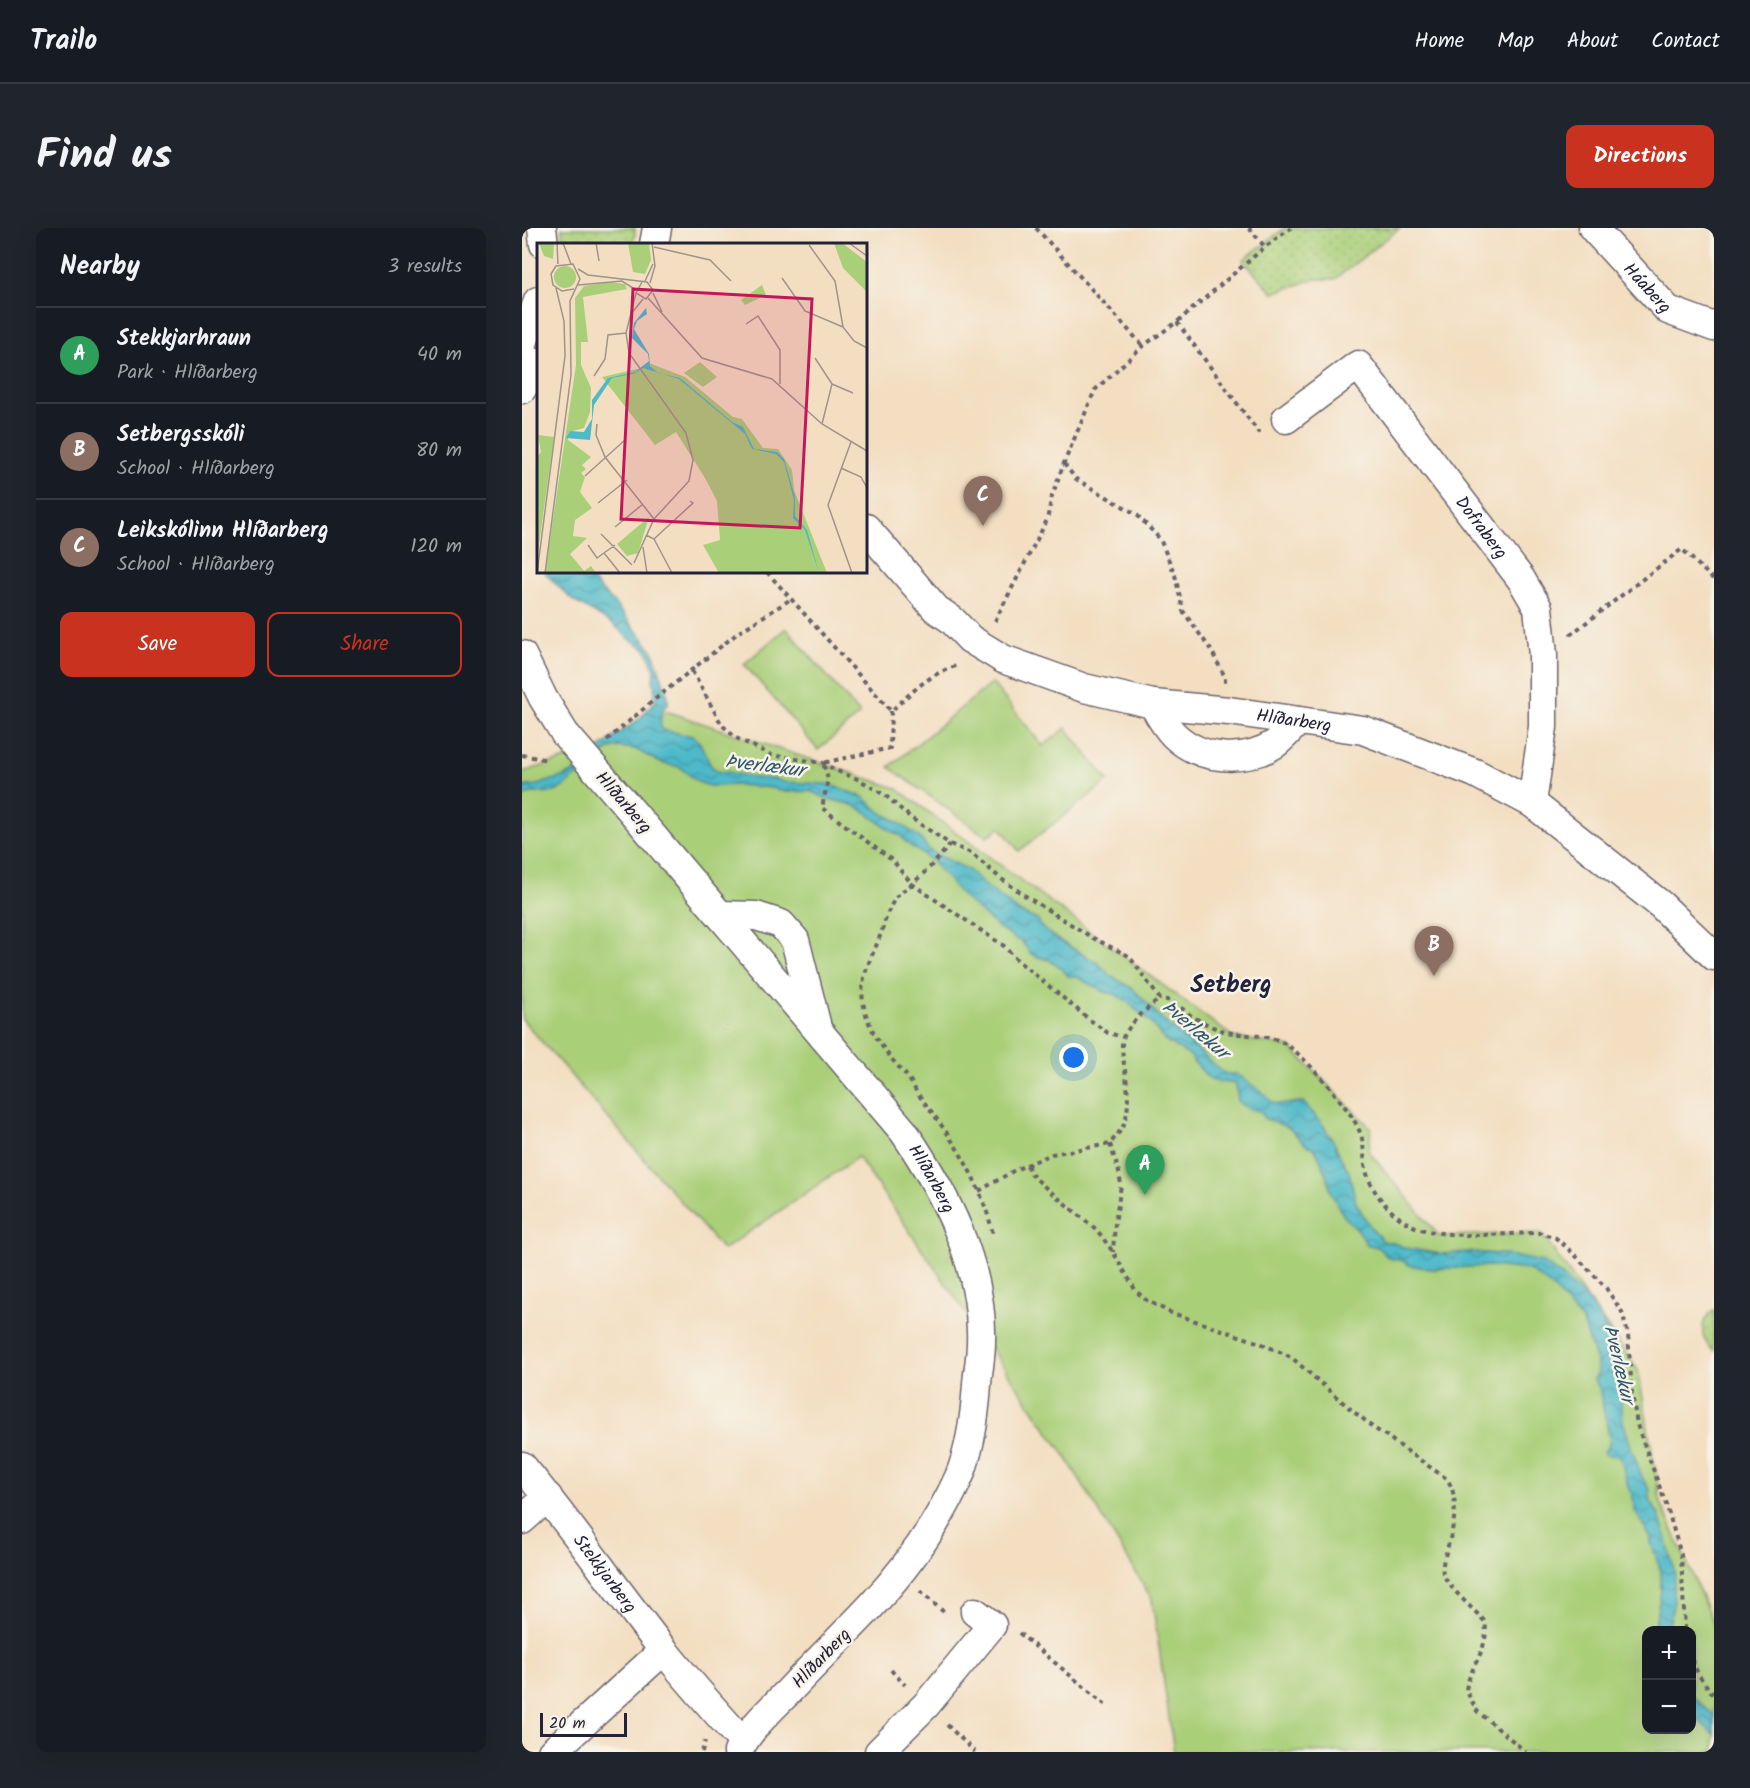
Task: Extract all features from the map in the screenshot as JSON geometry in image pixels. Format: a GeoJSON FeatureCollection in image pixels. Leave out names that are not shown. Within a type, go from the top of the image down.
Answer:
{"type":"FeatureCollection","features":[{"type":"Feature","properties":{"kind":"street"},"geometry":{"type":"LineString","coordinates":[[654,243],[657,228]]}},
{"type":"Feature","properties":{"kind":"street","name":"Háaberg"},"geometry":{"type":"LineString","coordinates":[[1593,228],[1668,310],[1714,327]]}},
{"type":"Feature","properties":{"kind":"street"},"geometry":{"type":"LineString","coordinates":[[522,346],[537,304]]}},
{"type":"Feature","properties":{"kind":"street"},"geometry":{"type":"LineString","coordinates":[[522,389],[537,364]]}},
{"type":"Feature","properties":{"kind":"street","name":"Dofraberg"},"geometry":{"type":"LineString","coordinates":[[1286,419],[1358,365],[1521,579],[1538,608],[1544,655],[1543,727],[1532,803]]}},
{"type":"Feature","properties":{"kind":"street","name":"Hlíðarberg"},"geometry":{"type":"LineString","coordinates":[[867,529],[936,609],[952,620],[970,639],[1002,659],[1084,688],[1153,704],[1229,711],[1363,730],[1475,773],[1532,803],[1661,905],[1714,956]]}},
{"type":"Feature","properties":{"kind":"street","name":"Hlíðarberg"},"geometry":{"type":"LineString","coordinates":[[522,655],[543,698],[566,734],[904,1132],[924,1162],[961,1236],[972,1273],[978,1304],[981,1341],[975,1417],[959,1476],[932,1529],[900,1573],[768,1712],[740,1747]]}},
{"type":"Feature","properties":{"kind":"street"},"geometry":{"type":"LineString","coordinates":[[1153,704],[1162,721],[1175,736],[1191,747],[1209,754],[1228,757],[1245,756],[1260,751],[1288,733],[1298,721]]}},
{"type":"Feature","properties":{"kind":"street"},"geometry":{"type":"LineString","coordinates":[[720,915],[756,916],[781,924],[795,940],[817,1028]]}},
{"type":"Feature","properties":{"kind":"street","name":"Stekkjarberg"},"geometry":{"type":"LineString","coordinates":[[522,1466],[740,1747]]}},
{"type":"Feature","properties":{"kind":"street"},"geometry":{"type":"LineString","coordinates":[[522,1520],[548,1497]]}},
{"type":"Feature","properties":{"kind":"street"},"geometry":{"type":"LineString","coordinates":[[879,1752],[926,1705],[984,1619]]}},
{"type":"Feature","properties":{"kind":"street"},"geometry":{"type":"LineString","coordinates":[[552,1752],[664,1650]]}},
{"type":"Feature","properties":{"kind":"path"},"geometry":{"type":"LineString","coordinates":[[1036,228],[1143,346]]}},
{"type":"Feature","properties":{"kind":"path"},"geometry":{"type":"LineString","coordinates":[[1249,228],[1265,247]]}},
{"type":"Feature","properties":{"kind":"path"},"geometry":{"type":"LineString","coordinates":[[1002,659],[994,624],[1047,520],[1052,496],[1064,463],[1095,390],[1143,346],[1177,322],[1265,247],[1291,228]]}},
{"type":"Feature","properties":{"kind":"path"},"geometry":{"type":"LineString","coordinates":[[1177,322],[1262,437]]}},
{"type":"Feature","properties":{"kind":"path"},"geometry":{"type":"LineString","coordinates":[[1064,463],[1076,479],[1136,514],[1160,539],[1175,574],[1183,611],[1211,650],[1225,677],[1229,711]]}},
{"type":"Feature","properties":{"kind":"path"},"geometry":{"type":"LineString","coordinates":[[1544,655],[1682,549],[1714,580]]}},
{"type":"Feature","properties":{"kind":"path"},"geometry":{"type":"LineString","coordinates":[[767,573],[891,711],[890,748],[823,763]]}},
{"type":"Feature","properties":{"kind":"path"},"geometry":{"type":"LineString","coordinates":[[654,700],[739,632],[791,599]]}},
{"type":"Feature","properties":{"kind":"path"},"geometry":{"type":"LineString","coordinates":[[891,711],[925,681],[950,668],[959,666]]}},
{"type":"Feature","properties":{"kind":"path"},"geometry":{"type":"LineString","coordinates":[[692,671],[722,725],[736,738],[771,755],[823,763],[860,780],[885,796],[911,818],[950,843],[971,853],[1009,884],[1093,938],[1128,956],[1160,999]]}},
{"type":"Feature","properties":{"kind":"path"},"geometry":{"type":"LineString","coordinates":[[823,763],[828,778],[822,808],[893,861],[912,884],[1004,946],[1017,960],[1090,1020],[1108,1033],[1123,1037]]}},
{"type":"Feature","properties":{"kind":"path"},"geometry":{"type":"LineString","coordinates":[[950,843],[943,854],[912,884],[903,889],[893,901],[865,972],[862,986],[863,1003],[879,1042],[953,1141],[973,1176],[980,1191],[994,1239]]}},
{"type":"Feature","properties":{"kind":"path"},"geometry":{"type":"LineString","coordinates":[[980,1191],[1015,1170],[1052,1154],[1110,1144],[1123,1127],[1127,1113],[1123,1037],[1151,1005],[1160,999],[1174,1002],[1193,1017],[1218,1029],[1239,1035],[1269,1037],[1290,1047],[1325,1084],[1356,1123],[1361,1134],[1366,1171],[1371,1185],[1380,1198],[1402,1219],[1420,1228],[1446,1233],[1541,1233],[1556,1238],[1606,1288],[1622,1312],[1628,1334],[1637,1425],[1667,1507],[1681,1555],[1685,1626]]}},
{"type":"Feature","properties":{"kind":"path"},"geometry":{"type":"LineString","coordinates":[[1110,1144],[1121,1185],[1113,1252]]}},
{"type":"Feature","properties":{"kind":"path"},"geometry":{"type":"LineString","coordinates":[[1027,1165],[1032,1174],[1046,1188],[1097,1230],[1136,1291],[1146,1300],[1169,1312],[1260,1343],[1291,1357],[1355,1413],[1367,1420],[1371,1426],[1448,1479],[1452,1486],[1455,1506],[1443,1574],[1448,1583],[1485,1622],[1487,1630],[1485,1644],[1466,1690],[1477,1711],[1526,1752]]}},
{"type":"Feature","properties":{"kind":"path"},"geometry":{"type":"LineString","coordinates":[[912,1597],[923,1585]]}},
{"type":"Feature","properties":{"kind":"path"},"geometry":{"type":"LineString","coordinates":[[984,1619],[1013,1628],[1106,1706]]}},
{"type":"Feature","properties":{"kind":"path"},"geometry":{"type":"LineString","coordinates":[[1696,1669],[1714,1696]]}},
{"type":"Feature","properties":{"kind":"green space"},"geometry":{"type":"Polygon","coordinates":[[[562,228],[635,228],[632,243],[566,243],[562,228]]]}},
{"type":"Feature","properties":{"kind":"green space"},"geometry":{"type":"Polygon","coordinates":[[[1285,228],[1400,228],[1335,279],[1315,279],[1273,293],[1243,260],[1285,228]]]}},
{"type":"Feature","properties":{"kind":"green space"},"geometry":{"type":"Polygon","coordinates":[[[786,628],[860,714],[818,750],[744,664],[786,628]]]}},
{"type":"Feature","properties":{"kind":"green space"},"geometry":{"type":"Polygon","coordinates":[[[992,683],[1043,746],[1066,728],[1108,781],[1019,851],[1000,827],[987,837],[889,767],[992,683]]]}},
{"type":"Feature","properties":{"kind":"green space"},"geometry":{"type":"Polygon","coordinates":[[[657,708],[896,788],[1233,1037],[1290,1047],[1371,1128],[1369,1152],[1439,1236],[1541,1233],[1638,1370],[1661,1503],[1714,1625],[1714,1752],[1174,1752],[1152,1599],[1066,1457],[858,1157],[723,1250],[522,1019],[522,772],[610,746],[657,708]]]}},
{"type":"Feature","properties":{"kind":"green space"},"geometry":{"type":"Polygon","coordinates":[[[1714,1310],[1714,1351],[1706,1342],[1703,1325],[1714,1310]]]}},
{"type":"Feature","properties":{"kind":"water"},"geometry":{"type":"Polygon","coordinates":[[[546,573],[585,573],[614,603],[653,651],[668,697],[668,705],[663,708],[661,717],[662,730],[692,736],[699,741],[711,766],[720,772],[783,782],[828,784],[863,797],[883,814],[919,837],[930,851],[969,870],[983,884],[1021,913],[1038,920],[1043,929],[1098,963],[1111,976],[1132,988],[1183,1039],[1225,1074],[1237,1074],[1266,1095],[1269,1100],[1278,1104],[1303,1102],[1334,1142],[1349,1172],[1356,1203],[1371,1228],[1383,1241],[1405,1248],[1441,1254],[1468,1252],[1503,1254],[1542,1262],[1560,1274],[1586,1298],[1613,1340],[1623,1421],[1668,1545],[1675,1575],[1674,1601],[1669,1626],[1655,1626],[1661,1591],[1661,1571],[1651,1538],[1635,1511],[1632,1493],[1629,1490],[1620,1456],[1606,1455],[1603,1452],[1610,1440],[1599,1387],[1594,1379],[1598,1368],[1583,1322],[1552,1287],[1529,1270],[1490,1266],[1432,1269],[1409,1265],[1406,1262],[1389,1258],[1377,1247],[1366,1244],[1362,1235],[1338,1206],[1314,1148],[1306,1145],[1288,1127],[1265,1119],[1260,1111],[1247,1108],[1238,1101],[1236,1084],[1217,1081],[1206,1076],[1193,1062],[1192,1057],[1164,1040],[1152,1024],[1125,1000],[1077,977],[1068,976],[1049,960],[1034,956],[1021,940],[1017,940],[999,928],[963,897],[933,862],[900,835],[861,809],[810,791],[786,792],[772,788],[736,785],[710,786],[698,782],[680,767],[661,763],[635,749],[618,747],[609,749],[555,792],[531,793],[522,797],[522,787],[537,785],[571,774],[603,745],[639,719],[656,700],[653,679],[655,670],[646,649],[628,638],[613,624],[572,600],[546,573]]]}},
{"type":"Feature","properties":{"kind":"water"},"geometry":{"type":"Polygon","coordinates":[[[1696,1699],[1714,1715],[1714,1734],[1696,1718],[1696,1699]]]}},
{"type":"Feature","properties":{"kind":"place","name":"Leikskólinn Hlíðarberg"},"geometry":{"type":"Point","coordinates":[983,526]}},
{"type":"Feature","properties":{"kind":"place","name":"Setbergsskóli"},"geometry":{"type":"Point","coordinates":[1434,976]}},
{"type":"Feature","properties":{"kind":"place","name":"Stekkjarhraun"},"geometry":{"type":"Point","coordinates":[1145,1195]}},
{"type":"Feature","properties":{"kind":"district","name":"Setberg"},"geometry":{"type":"Point","coordinates":[1231,984]}},
{"type":"Feature","properties":{"kind":"water label","name":"Þverlækur"},"geometry":{"type":"Point","coordinates":[765,765]}},
{"type":"Feature","properties":{"kind":"water label","name":"Þverlækur"},"geometry":{"type":"Point","coordinates":[1196,1029]}},
{"type":"Feature","properties":{"kind":"water label","name":"Þverlækur"},"geometry":{"type":"Point","coordinates":[1620,1364]}}]}
